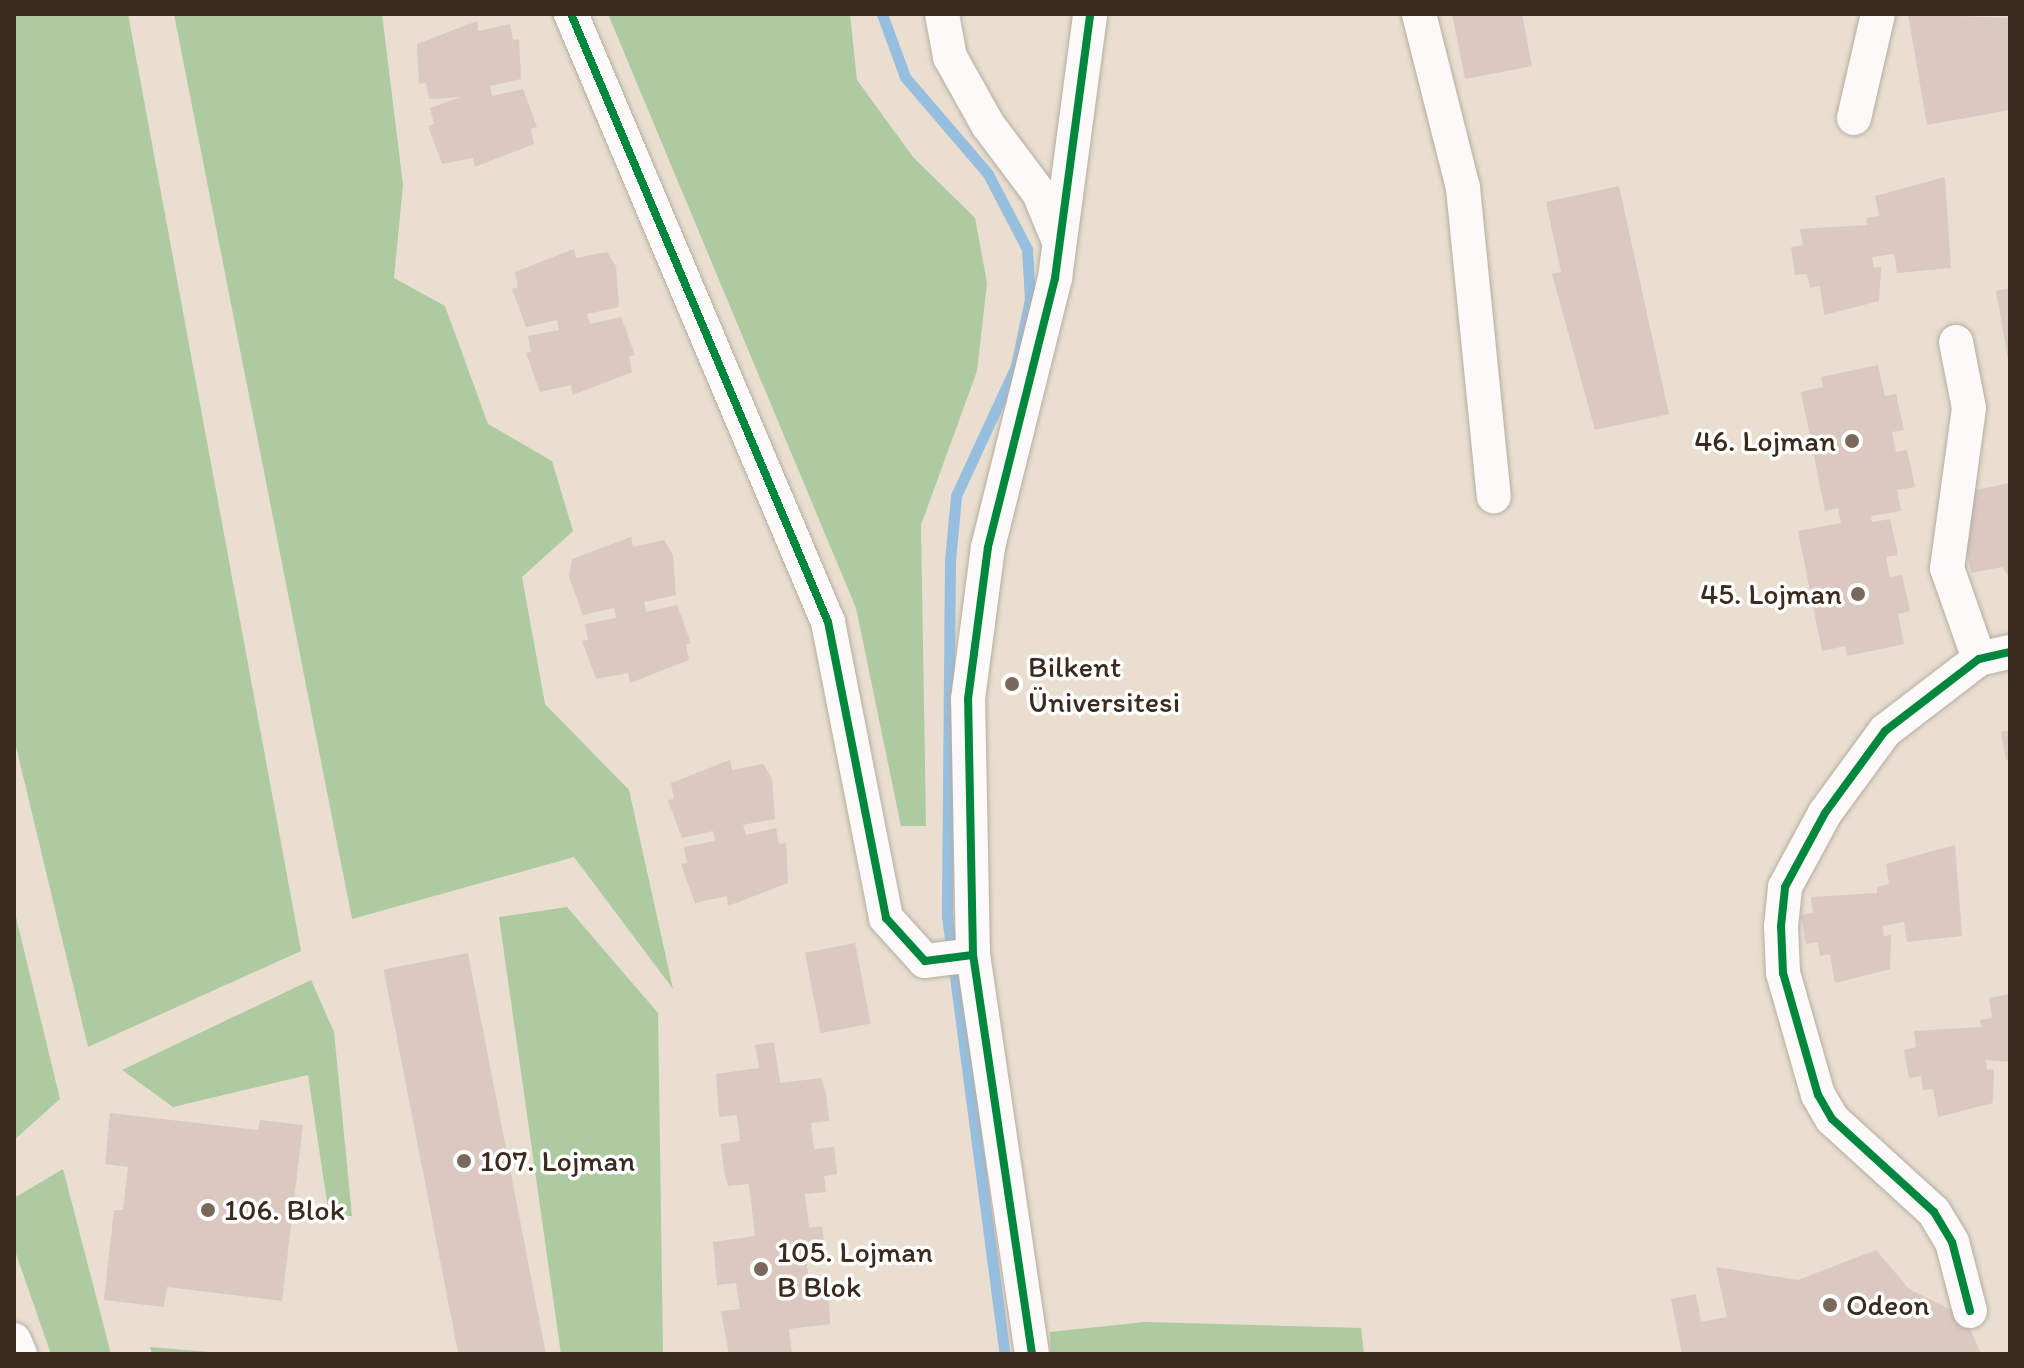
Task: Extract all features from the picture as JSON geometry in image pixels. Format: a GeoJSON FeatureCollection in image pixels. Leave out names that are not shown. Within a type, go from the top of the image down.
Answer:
{"type":"FeatureCollection","features":[{"type":"Feature","properties":{"kind":"street"},"geometry":{"type":"LineString","coordinates":[[571,14],[828,622],[886,918],[925,961],[967,956]]}},
{"type":"Feature","properties":{"kind":"street"},"geometry":{"type":"LineString","coordinates":[[942,14],[950,57],[988,125],[1039,193],[1059,243]]}},
{"type":"Feature","properties":{"kind":"street"},"geometry":{"type":"LineString","coordinates":[[1032,1354],[967,956],[968,699],[988,547],[1059,243],[1090,14]]}},
{"type":"Feature","properties":{"kind":"street"},"geometry":{"type":"LineString","coordinates":[[1419,14],[1463,188],[1494,496]]}},
{"type":"Feature","properties":{"kind":"street"},"geometry":{"type":"LineString","coordinates":[[1854,118],[1878,14]]}},
{"type":"Feature","properties":{"kind":"street"},"geometry":{"type":"LineString","coordinates":[[1956,342],[1969,408],[1947,568],[1994,656],[1877,743],[1825,813],[1785,887],[1781,926],[1783,973],[1818,1095],[1832,1119],[1934,1212],[1952,1242],[1970,1311]]}},
{"type":"Feature","properties":{"kind":"street"},"geometry":{"type":"LineString","coordinates":[[14,1340],[20,1354]]}},
{"type":"Feature","properties":{"kind":"green space"},"geometry":{"type":"Polygon","coordinates":[[[14,14],[128,14],[301,951],[88,1047],[14,738],[14,14]]]}},
{"type":"Feature","properties":{"kind":"green space"},"geometry":{"type":"Polygon","coordinates":[[[174,14],[382,14],[403,185],[394,278],[445,306],[488,424],[552,461],[573,531],[522,577],[545,704],[629,790],[673,989],[574,857],[352,919],[174,14]]]}},
{"type":"Feature","properties":{"kind":"green space"},"geometry":{"type":"Polygon","coordinates":[[[608,14],[850,14],[857,80],[913,157],[975,218],[987,283],[977,371],[921,525],[926,826],[901,826],[856,608],[608,14]]]}},
{"type":"Feature","properties":{"kind":"green space"},"geometry":{"type":"Polygon","coordinates":[[[567,907],[658,1013],[663,1354],[561,1354],[499,917],[567,907]]]}},
{"type":"Feature","properties":{"kind":"green space"},"geometry":{"type":"Polygon","coordinates":[[[14,909],[60,1099],[14,1140],[14,909]]]}},
{"type":"Feature","properties":{"kind":"green space"},"geometry":{"type":"Polygon","coordinates":[[[311,980],[334,1032],[352,1216],[329,1215],[308,1075],[173,1107],[122,1070],[311,980]]]}},
{"type":"Feature","properties":{"kind":"green space"},"geometry":{"type":"Polygon","coordinates":[[[63,1169],[111,1354],[51,1354],[14,1248],[14,1198],[63,1169]]]}},
{"type":"Feature","properties":{"kind":"green space"},"geometry":{"type":"Polygon","coordinates":[[[1145,1322],[1361,1328],[1364,1354],[1051,1354],[1050,1332],[1145,1322]]]}},
{"type":"Feature","properties":{"kind":"green space"},"geometry":{"type":"Polygon","coordinates":[[[150,1347],[232,1354],[152,1354],[150,1347]]]}},
{"type":"Feature","properties":{"kind":"building"},"geometry":{"type":"Polygon","coordinates":[[[1452,14],[1522,14],[1532,66],[1465,79],[1452,14]]]}},
{"type":"Feature","properties":{"kind":"building"},"geometry":{"type":"Polygon","coordinates":[[[1908,14],[2010,18],[2010,110],[1927,125],[1908,14]]]}},
{"type":"Feature","properties":{"kind":"building"},"geometry":{"type":"Polygon","coordinates":[[[477,21],[478,31],[510,24],[513,40],[519,39],[521,79],[490,86],[492,96],[523,89],[537,127],[531,129],[534,144],[475,167],[473,158],[442,164],[428,126],[434,124],[430,108],[461,97],[429,99],[426,83],[419,84],[417,44],[477,21]]]}},
{"type":"Feature","properties":{"kind":"building"},"geometry":{"type":"Polygon","coordinates":[[[1945,177],[1951,268],[1897,273],[1894,254],[1872,257],[1874,268],[1881,267],[1879,301],[1824,315],[1820,286],[1810,288],[1807,274],[1795,275],[1791,247],[1803,245],[1800,229],[1867,225],[1866,218],[1879,216],[1875,196],[1945,177]]]}},
{"type":"Feature","properties":{"kind":"building"},"geometry":{"type":"Polygon","coordinates":[[[1619,186],[1669,414],[1595,430],[1552,274],[1561,272],[1546,202],[1619,186]]]}},
{"type":"Feature","properties":{"kind":"building"},"geometry":{"type":"Polygon","coordinates":[[[574,249],[576,258],[607,252],[616,266],[619,307],[587,314],[590,324],[621,317],[635,355],[629,356],[632,372],[573,395],[571,385],[540,392],[526,353],[531,352],[528,336],[559,330],[557,320],[526,327],[512,289],[518,287],[515,272],[574,249]]]}},
{"type":"Feature","properties":{"kind":"building"},"geometry":{"type":"Polygon","coordinates":[[[2010,288],[2010,359],[2008,359],[1996,291],[2010,288]]]}},
{"type":"Feature","properties":{"kind":"building"},"geometry":{"type":"Polygon","coordinates":[[[1878,365],[1885,396],[1896,394],[1904,430],[1892,432],[1896,452],[1907,450],[1915,487],[1897,490],[1901,511],[1871,516],[1872,522],[1890,519],[1898,555],[1886,557],[1890,577],[1902,575],[1910,611],[1898,614],[1904,644],[1847,656],[1845,646],[1822,651],[1798,531],[1841,523],[1838,508],[1825,511],[1801,392],[1823,387],[1821,377],[1878,365]]]}},
{"type":"Feature","properties":{"kind":"building"},"geometry":{"type":"Polygon","coordinates":[[[2010,483],[2010,578],[2002,567],[1971,573],[1960,516],[1965,492],[2010,483]]]}},
{"type":"Feature","properties":{"kind":"building"},"geometry":{"type":"Polygon","coordinates":[[[631,537],[633,547],[664,540],[673,555],[676,595],[644,602],[646,612],[677,605],[691,643],[686,644],[689,660],[630,683],[628,673],[596,679],[582,641],[588,640],[585,624],[616,618],[614,608],[583,615],[569,577],[572,559],[631,537]]]}},
{"type":"Feature","properties":{"kind":"building"},"geometry":{"type":"Polygon","coordinates":[[[2010,730],[2010,759],[2006,760],[2001,732],[2010,730]]]}},
{"type":"Feature","properties":{"kind":"building"},"geometry":{"type":"Polygon","coordinates":[[[730,760],[732,770],[763,764],[772,778],[775,819],[743,825],[746,835],[776,828],[779,844],[786,843],[788,883],[728,906],[727,896],[695,903],[681,864],[687,863],[684,847],[715,841],[713,831],[682,838],[668,800],[674,799],[671,783],[730,760]]]}},
{"type":"Feature","properties":{"kind":"building"},"geometry":{"type":"Polygon","coordinates":[[[1955,845],[1962,936],[1907,942],[1904,922],[1883,926],[1884,936],[1891,935],[1890,969],[1835,983],[1830,954],[1820,956],[1818,942],[1806,944],[1801,915],[1813,913],[1811,897],[1877,893],[1877,887],[1889,884],[1886,864],[1955,845]]]}},
{"type":"Feature","properties":{"kind":"building"},"geometry":{"type":"Polygon","coordinates":[[[855,943],[871,1023],[821,1033],[805,953],[855,943]]]}},
{"type":"Feature","properties":{"kind":"building","name":"107. Lojman"},"geometry":{"type":"Polygon","coordinates":[[[468,953],[546,1354],[458,1354],[384,969],[468,953]]]}},
{"type":"Feature","properties":{"kind":"building"},"geometry":{"type":"Polygon","coordinates":[[[2010,994],[2010,1062],[1986,1060],[1987,1070],[1994,1069],[1993,1103],[1938,1117],[1933,1089],[1923,1090],[1921,1076],[1909,1078],[1904,1050],[1916,1047],[1914,1031],[1981,1027],[1980,1020],[1992,1018],[1989,998],[2010,994]]]}},
{"type":"Feature","properties":{"kind":"building"},"geometry":{"type":"Polygon","coordinates":[[[774,1042],[780,1083],[821,1078],[826,1093],[829,1121],[811,1123],[814,1149],[834,1147],[837,1174],[824,1176],[826,1192],[805,1194],[809,1228],[822,1226],[826,1254],[806,1256],[809,1283],[828,1281],[830,1324],[789,1329],[792,1354],[729,1354],[721,1311],[740,1309],[736,1283],[717,1285],[713,1242],[755,1236],[749,1184],[728,1186],[724,1171],[721,1144],[740,1141],[737,1115],[719,1117],[716,1074],[759,1068],[755,1045],[774,1042]]]}},
{"type":"Feature","properties":{"kind":"building","name":"106. Blok"},"geometry":{"type":"Polygon","coordinates":[[[110,1113],[258,1130],[260,1120],[303,1125],[282,1301],[167,1287],[164,1307],[104,1300],[114,1210],[123,1210],[128,1167],[105,1164],[110,1113]]]}},
{"type":"Feature","properties":{"kind":"building","name":"Odeon"},"geometry":{"type":"Polygon","coordinates":[[[1876,1250],[1909,1289],[1965,1317],[1981,1354],[1682,1354],[1671,1299],[1696,1294],[1701,1322],[1727,1317],[1716,1267],[1798,1280],[1876,1250]]]}},
{"type":"Feature","properties":{"kind":"waterway"},"geometry":{"type":"LineString","coordinates":[[882,14],[905,77],[988,174],[1027,249],[1030,299],[1016,366],[956,496],[950,561],[947,916],[1005,1354]]}},
{"type":"Feature","properties":{"kind":"cycle path"},"geometry":{"type":"LineString","coordinates":[[571,14],[828,622],[886,918],[925,961],[973,955]]}},
{"type":"Feature","properties":{"kind":"cycle path"},"geometry":{"type":"LineString","coordinates":[[1032,1354],[973,955],[968,699],[988,547],[1055,278],[1090,14]]}},
{"type":"Feature","properties":{"kind":"cycle path"},"geometry":{"type":"LineString","coordinates":[[1970,1311],[1952,1242],[1934,1212],[1832,1119],[1818,1095],[1783,973],[1781,926],[1785,887],[1825,813],[1885,731],[1979,659],[2010,652]]}},
{"type":"Feature","properties":{"kind":"place","name":"46. Lojman"},"geometry":{"type":"Point","coordinates":[1852,441]}},
{"type":"Feature","properties":{"kind":"place","name":"45. Lojman"},"geometry":{"type":"Point","coordinates":[1858,594]}},
{"type":"Feature","properties":{"kind":"place","name":"Bilkent Üniversitesi"},"geometry":{"type":"Point","coordinates":[1012,684]}},
{"type":"Feature","properties":{"kind":"place","name":"107. Lojman"},"geometry":{"type":"Point","coordinates":[464,1161]}},
{"type":"Feature","properties":{"kind":"place","name":"106. Blok"},"geometry":{"type":"Point","coordinates":[208,1210]}},
{"type":"Feature","properties":{"kind":"place","name":"105. Lojman B Blok"},"geometry":{"type":"Point","coordinates":[761,1269]}},
{"type":"Feature","properties":{"kind":"place","name":"Odeon"},"geometry":{"type":"Point","coordinates":[1830,1305]}}]}
